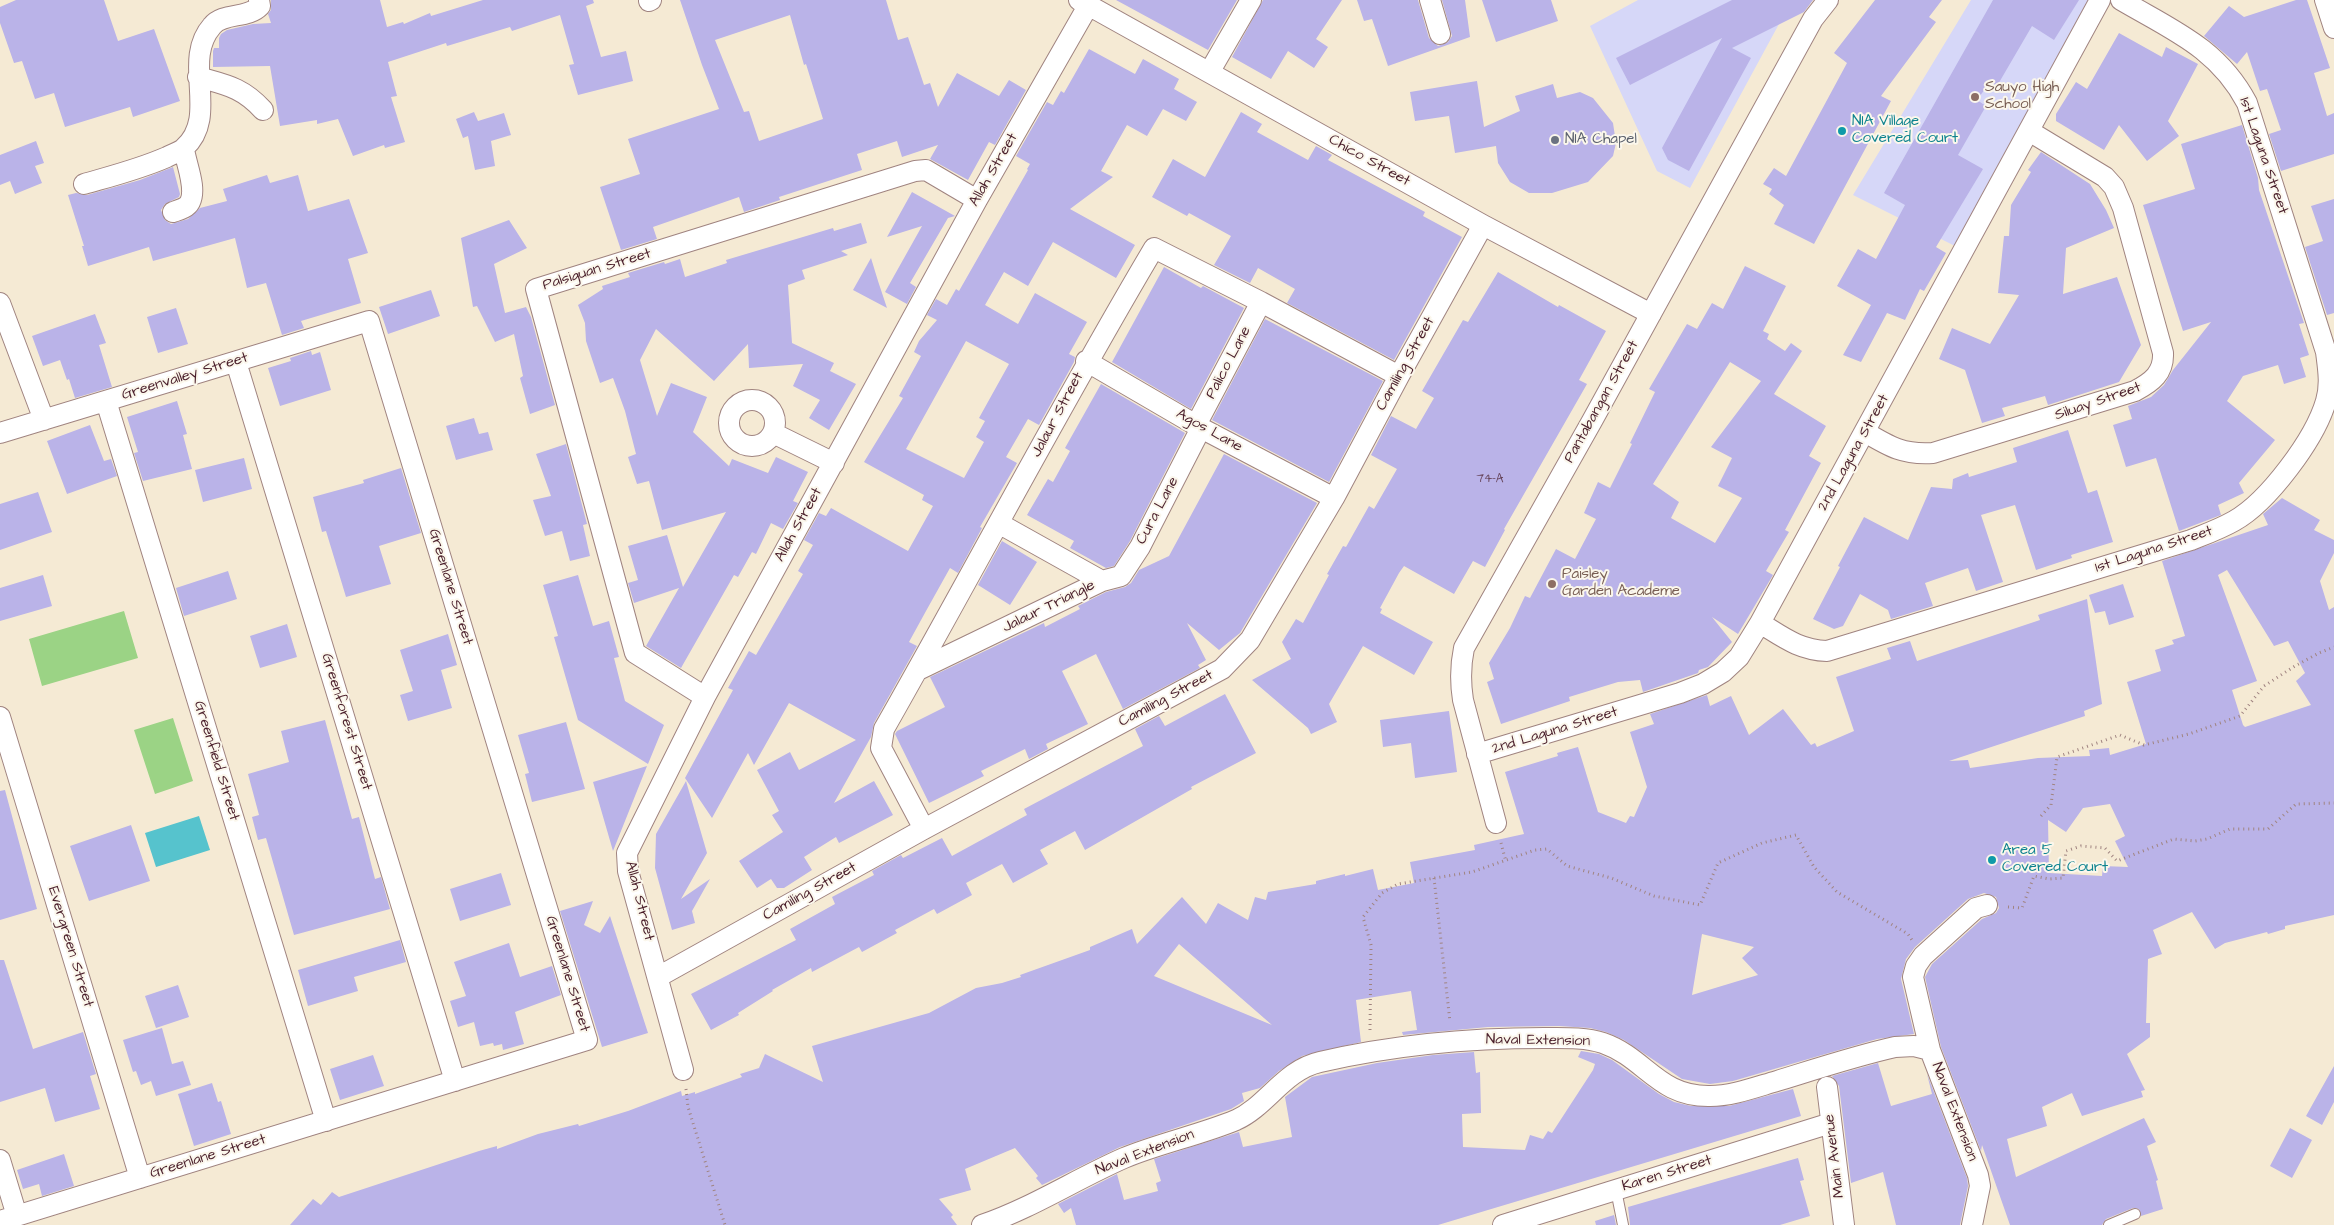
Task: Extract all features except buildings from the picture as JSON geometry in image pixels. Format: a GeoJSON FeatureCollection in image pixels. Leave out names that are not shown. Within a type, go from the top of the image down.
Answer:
{"type":"FeatureCollection","features":[{"type":"Feature","properties":{"kind":"street"},"geometry":{"type":"LineString","coordinates":[[84,184],[145,167],[184,149],[191,139],[199,120],[201,103],[198,77],[201,42],[213,24],[227,18],[254,13],[260,6],[258,0]]}},
{"type":"Feature","properties":{"kind":"street"},"geometry":{"type":"LineString","coordinates":[[1210,71],[1251,0]]}},
{"type":"Feature","properties":{"kind":"street"},"geometry":{"type":"LineString","coordinates":[[1430,0],[1440,34]]}},
{"type":"Feature","properties":{"kind":"street","name":"Pantabangan Street"},"geometry":{"type":"LineString","coordinates":[[1496,823],[1459,680],[1464,648],[1813,20],[1828,0]]}},
{"type":"Feature","properties":{"kind":"street","name":"2nd Laguna Street"},"geometry":{"type":"LineString","coordinates":[[1477,754],[1680,693],[1703,684],[1723,672],[1738,657],[1760,623],[2100,0]]}},
{"type":"Feature","properties":{"kind":"street","name":"1st Laguna Street"},"geometry":{"type":"LineString","coordinates":[[1760,623],[1809,650],[1827,651],[2192,540],[2234,521],[2250,510],[2277,482],[2318,424],[2327,400],[2329,375],[2326,352],[2247,103],[2238,86],[2224,67],[2206,50],[2121,0]]}},
{"type":"Feature","properties":{"kind":"street"},"geometry":{"type":"LineString","coordinates":[[2325,0],[2334,28]]}},
{"type":"Feature","properties":{"kind":"street","name":"Chico Street"},"geometry":{"type":"LineString","coordinates":[[1084,3],[1210,71],[1483,225],[1651,314]]}},
{"type":"Feature","properties":{"kind":"street","name":"Allah Street"},"geometry":{"type":"LineString","coordinates":[[683,1070],[628,871],[627,853],[705,697],[1084,3]]}},
{"type":"Feature","properties":{"kind":"street"},"geometry":{"type":"LineString","coordinates":[[198,77],[235,87],[254,100],[263,110]]}},
{"type":"Feature","properties":{"kind":"street","name":"Siluay Street"},"geometry":{"type":"LineString","coordinates":[[1865,432],[1900,451],[1916,455],[1933,453],[2135,391],[2149,384],[2159,374],[2163,363],[2163,353],[2117,192],[2105,177],[2029,131]]}},
{"type":"Feature","properties":{"kind":"street"},"geometry":{"type":"LineString","coordinates":[[173,212],[186,207],[191,201],[192,185],[184,149]]}},
{"type":"Feature","properties":{"kind":"street","name":"Palsiguan Street"},"geometry":{"type":"LineString","coordinates":[[705,697],[635,653],[536,288],[915,171],[926,170],[977,200]]}},
{"type":"Feature","properties":{"kind":"street","name":"Camiling Street"},"geometry":{"type":"LineString","coordinates":[[658,977],[924,829],[1222,669],[1250,640],[1334,498],[1483,225]]}},
{"type":"Feature","properties":{"kind":"street","name":"Jalaur Street"},"geometry":{"type":"LineString","coordinates":[[924,829],[882,748],[884,729],[1000,524],[1086,361],[1154,248],[1262,302],[1399,376]]}},
{"type":"Feature","properties":{"kind":"street","name":"Palico Lane"},"geometry":{"type":"LineString","coordinates":[[1198,426],[1262,302]]}},
{"type":"Feature","properties":{"kind":"street"},"geometry":{"type":"LineString","coordinates":[[0,303],[44,420]]}},
{"type":"Feature","properties":{"kind":"street","name":"Greenvalley Street"},"geometry":{"type":"LineString","coordinates":[[0,433],[369,321]]}},
{"type":"Feature","properties":{"kind":"street","name":"Greenlane Street"},"geometry":{"type":"LineString","coordinates":[[8,1219],[587,1040],[369,321]]}},
{"type":"Feature","properties":{"kind":"street","name":"Agos Lane"},"geometry":{"type":"LineString","coordinates":[[1086,361],[1198,426],[1334,498]]}},
{"type":"Feature","properties":{"kind":"street","name":"Greenforest Street"},"geometry":{"type":"LineString","coordinates":[[236,362],[455,1081]]}},
{"type":"Feature","properties":{"kind":"street","name":"Greenfield Street"},"geometry":{"type":"LineString","coordinates":[[106,401],[326,1121]]}},
{"type":"Feature","properties":{"kind":"street","name":"Cura Lane"},"geometry":{"type":"LineString","coordinates":[[1102,581],[1121,576],[1140,547],[1198,426]]}},
{"type":"Feature","properties":{"kind":"street"},"geometry":{"type":"LineString","coordinates":[[773,433],[834,463]]}},
{"type":"Feature","properties":{"kind":"street","name":"Jalaur Triangle"},"geometry":{"type":"LineString","coordinates":[[1000,524],[1102,581]]}},
{"type":"Feature","properties":{"kind":"street","name":"Jalaur Triangle"},"geometry":{"type":"LineString","coordinates":[[918,670],[1102,581]]}},
{"type":"Feature","properties":{"kind":"street","name":"Evergreen Street"},"geometry":{"type":"LineString","coordinates":[[0,717],[140,1178]]}},
{"type":"Feature","properties":{"kind":"street"},"geometry":{"type":"LineString","coordinates":[[1930,1050],[1913,977],[1916,966],[1923,956],[1976,908],[1988,905]]}},
{"type":"Feature","properties":{"kind":"street","name":"Naval Extension"},"geometry":{"type":"LineString","coordinates":[[982,1225],[1012,1215],[1089,1175],[1143,1150],[1237,1119],[1254,1108],[1291,1075],[1317,1062],[1453,1042],[1552,1038],[1602,1042],[1627,1055],[1665,1085],[1686,1095],[1712,1096],[1749,1089],[1895,1047],[1914,1046],[1930,1050],[1978,1175],[1980,1186],[1972,1225]]}},
{"type":"Feature","properties":{"kind":"street","name":"Main Avenue"},"geometry":{"type":"LineString","coordinates":[[1827,1087],[1843,1225]]}},
{"type":"Feature","properties":{"kind":"street","name":"Karen Street"},"geometry":{"type":"LineString","coordinates":[[1503,1225],[1831,1123]]}},
{"type":"Feature","properties":{"kind":"street"},"geometry":{"type":"LineString","coordinates":[[0,1160],[8,1219]]}},
{"type":"Feature","properties":{"kind":"lane"},"geometry":{"type":"LineString","coordinates":[[1616,1190],[1623,1225]]}},
{"type":"Feature","properties":{"kind":"lane"},"geometry":{"type":"LineString","coordinates":[[2109,1225],[2136,1214]]}},
{"type":"Feature","properties":{"kind":"path"},"geometry":{"type":"LineString","coordinates":[[2041,816],[2051,805],[2058,757],[2120,735],[2144,745],[2189,734],[2240,716],[2264,686],[2319,652],[2334,647]]}},
{"type":"Feature","properties":{"kind":"path"},"geometry":{"type":"LineString","coordinates":[[1988,905],[2022,908],[2034,876],[2049,879],[2063,878],[2066,851],[2080,846],[2105,848],[2117,861],[2174,839],[2195,841],[2207,839],[2230,828],[2268,829],[2296,804],[2334,803]]}},
{"type":"Feature","properties":{"kind":"path"},"geometry":{"type":"LineString","coordinates":[[1370,1053],[1371,946],[1364,917],[1382,893],[1398,884],[1472,872],[1534,850],[1547,849],[1568,866],[1611,878],[1654,896],[1700,905],[1718,863],[1762,843],[1796,835],[1814,867],[1837,892],[1908,934],[1923,956]]}},
{"type":"Feature","properties":{"kind":"path"},"geometry":{"type":"LineString","coordinates":[[1434,878],[1453,1042]]}},
{"type":"Feature","properties":{"kind":"path"},"geometry":{"type":"LineString","coordinates":[[683,1070],[688,1107],[725,1225]]}},
{"type":"Feature","properties":{"kind":"shaded area"},"geometry":{"type":"Polygon","coordinates":[[[1638,0],[1792,0],[1690,188],[1657,171],[1590,26],[1638,0]]]}},
{"type":"Feature","properties":{"kind":"shaded area","name":"Sauyo High School"},"geometry":{"type":"Polygon","coordinates":[[[1971,0],[2094,0],[1955,246],[1853,195],[1971,0]]]}},
{"type":"Feature","properties":{"kind":"green space"},"geometry":{"type":"Polygon","coordinates":[[[124,611],[138,658],[42,686],[29,639],[124,611]]]}},
{"type":"Feature","properties":{"kind":"green space"},"geometry":{"type":"Polygon","coordinates":[[[173,718],[193,781],[155,794],[134,730],[173,718]]]}},
{"type":"Feature","properties":{"kind":"water"},"geometry":{"type":"Polygon","coordinates":[[[199,816],[210,850],[156,867],[145,833],[199,816]]]}},
{"type":"Feature","properties":{"kind":"place","name":"Sauyo High School"},"geometry":{"type":"Point","coordinates":[1975,97]}},
{"type":"Feature","properties":{"kind":"place","name":"NIA Village Covered Court"},"geometry":{"type":"Point","coordinates":[1842,131]}},
{"type":"Feature","properties":{"kind":"place","name":"NIA Chapel"},"geometry":{"type":"Point","coordinates":[1555,140]}},
{"type":"Feature","properties":{"kind":"place","name":"Paisley Garden Academe"},"geometry":{"type":"Point","coordinates":[1552,584]}},
{"type":"Feature","properties":{"kind":"place","name":"Area 5 Covered Court"},"geometry":{"type":"Point","coordinates":[1992,860]}}]}
